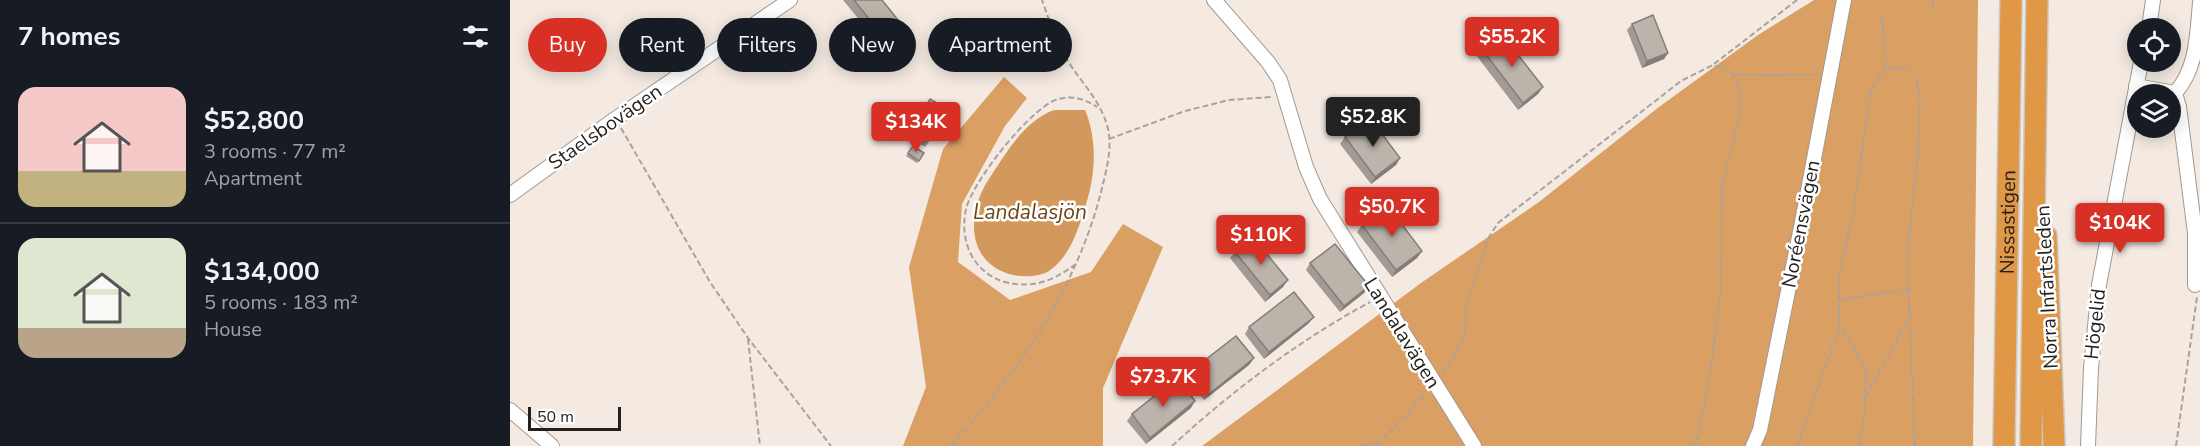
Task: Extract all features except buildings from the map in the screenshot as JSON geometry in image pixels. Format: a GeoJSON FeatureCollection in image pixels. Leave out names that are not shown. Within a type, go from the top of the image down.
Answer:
{"type":"FeatureCollection","features":[{"type":"Feature","properties":{"kind":"highway","name":"Nissastigen"},"geometry":{"type":"LineString","coordinates":[[2004,446],[2011,0]]}},
{"type":"Feature","properties":{"kind":"highway"},"geometry":{"type":"LineString","coordinates":[[2031,446],[2037,0]]}},
{"type":"Feature","properties":{"kind":"highway","name":"Norra Infartsleden"},"geometry":{"type":"LineString","coordinates":[[2035,128],[2046,237],[2054,446]]}},
{"type":"Feature","properties":{"kind":"street","name":"Staelsbovägen"},"geometry":{"type":"LineString","coordinates":[[510,195],[615,118],[790,0]]}},
{"type":"Feature","properties":{"kind":"street","name":"Landalavägen"},"geometry":{"type":"LineString","coordinates":[[1214,0],[1268,62],[1286,95],[1305,166],[1320,199],[1474,446]]}},
{"type":"Feature","properties":{"kind":"street","name":"Noréensvägen"},"geometry":{"type":"LineString","coordinates":[[1753,446],[1760,430],[1782,323],[1844,0]]}},
{"type":"Feature","properties":{"kind":"street"},"geometry":{"type":"LineString","coordinates":[[2150,18],[2153,0]]}},
{"type":"Feature","properties":{"kind":"street"},"geometry":{"type":"LineString","coordinates":[[2181,86],[2186,81],[2190,68],[2200,3]]}},
{"type":"Feature","properties":{"kind":"street"},"geometry":{"type":"LineString","coordinates":[[2181,119],[2195,233],[2195,285]]}},
{"type":"Feature","properties":{"kind":"street","name":"Högelid"},"geometry":{"type":"LineString","coordinates":[[2088,446],[2091,368],[2099,285],[2127,134]]}},
{"type":"Feature","properties":{"kind":"street"},"geometry":{"type":"LineString","coordinates":[[510,410],[552,446]]}},
{"type":"Feature","properties":{"kind":"path"},"geometry":{"type":"LineString","coordinates":[[951,446],[1024,354],[1049,316],[1079,262],[1107,168],[1109,139],[1107,124],[1099,108],[1062,53],[1042,0]]}},
{"type":"Feature","properties":{"kind":"path"},"geometry":{"type":"LineString","coordinates":[[1377,446],[1435,386],[1465,337],[1466,307],[1489,237],[1498,223],[1682,81],[1713,65],[1797,0]]}},
{"type":"Feature","properties":{"kind":"path"},"geometry":{"type":"LineString","coordinates":[[1933,0],[1933,12]]}},
{"type":"Feature","properties":{"kind":"path"},"geometry":{"type":"LineString","coordinates":[[1797,446],[1840,326],[1839,276],[1853,214],[1871,90],[1886,68],[1882,15]]}},
{"type":"Feature","properties":{"kind":"path"},"geometry":{"type":"LineString","coordinates":[[1696,446],[1713,360],[1721,286],[1722,185],[1740,114],[1740,86],[1730,70],[1713,65]]}},
{"type":"Feature","properties":{"kind":"path"},"geometry":{"type":"LineString","coordinates":[[1886,68],[1911,69]]}},
{"type":"Feature","properties":{"kind":"path"},"geometry":{"type":"LineString","coordinates":[[1733,75],[1829,76]]}},
{"type":"Feature","properties":{"kind":"path"},"geometry":{"type":"LineString","coordinates":[[1915,446],[1907,252],[1920,100],[1916,76]]}},
{"type":"Feature","properties":{"kind":"path"},"geometry":{"type":"LineString","coordinates":[[1109,139],[1185,111],[1229,100],[1286,95]]}},
{"type":"Feature","properties":{"kind":"path"},"geometry":{"type":"LineString","coordinates":[[1079,262],[1052,279],[1037,285],[1022,286],[992,277],[983,272],[967,249],[966,209],[992,162],[1011,137],[1037,113],[1057,99],[1072,97],[1086,99],[1099,108]]}},
{"type":"Feature","properties":{"kind":"path"},"geometry":{"type":"LineString","coordinates":[[615,118],[710,282],[748,338],[831,446]]}},
{"type":"Feature","properties":{"kind":"path"},"geometry":{"type":"LineString","coordinates":[[2176,446],[2196,307],[2195,285]]}},
{"type":"Feature","properties":{"kind":"path"},"geometry":{"type":"LineString","coordinates":[[1839,300],[1910,289]]}},
{"type":"Feature","properties":{"kind":"path"},"geometry":{"type":"LineString","coordinates":[[1172,446],[1217,405],[1327,325],[1380,297]]}},
{"type":"Feature","properties":{"kind":"path"},"geometry":{"type":"LineString","coordinates":[[1865,399],[1911,314]]}},
{"type":"Feature","properties":{"kind":"path"},"geometry":{"type":"LineString","coordinates":[[1840,326],[1866,369],[1859,446]]}},
{"type":"Feature","properties":{"kind":"path"},"geometry":{"type":"LineString","coordinates":[[748,338],[760,446]]}},
{"type":"Feature","properties":{"kind":"path"},"geometry":{"type":"LineString","coordinates":[[1689,446],[1699,434]]}},
{"type":"Feature","properties":{"kind":"path"},"geometry":{"type":"LineString","coordinates":[[1363,446],[1384,439]]}},
{"type":"Feature","properties":{"kind":"shaded area"},"geometry":{"type":"Polygon","coordinates":[[[1814,0],[1978,0],[1973,446],[1202,446],[1421,283],[1539,202],[1659,107],[1758,35],[1814,0]]]}},
{"type":"Feature","properties":{"kind":"shaded area"},"geometry":{"type":"Polygon","coordinates":[[[1004,77],[1027,98],[1005,126],[962,204],[958,262],[1010,300],[1091,272],[1123,224],[1163,247],[1103,388],[1103,446],[903,446],[926,387],[909,267],[943,149],[1004,77]]]}},
{"type":"Feature","properties":{"kind":"water","name":"Landalasjön"},"geometry":{"type":"Polygon","coordinates":[[[1054,110],[1085,110],[1092,132],[1094,156],[1092,181],[1073,240],[1057,265],[1041,274],[1013,275],[998,269],[986,260],[979,249],[975,236],[976,207],[989,179],[1017,139],[1034,122],[1054,110]]]}}]}
